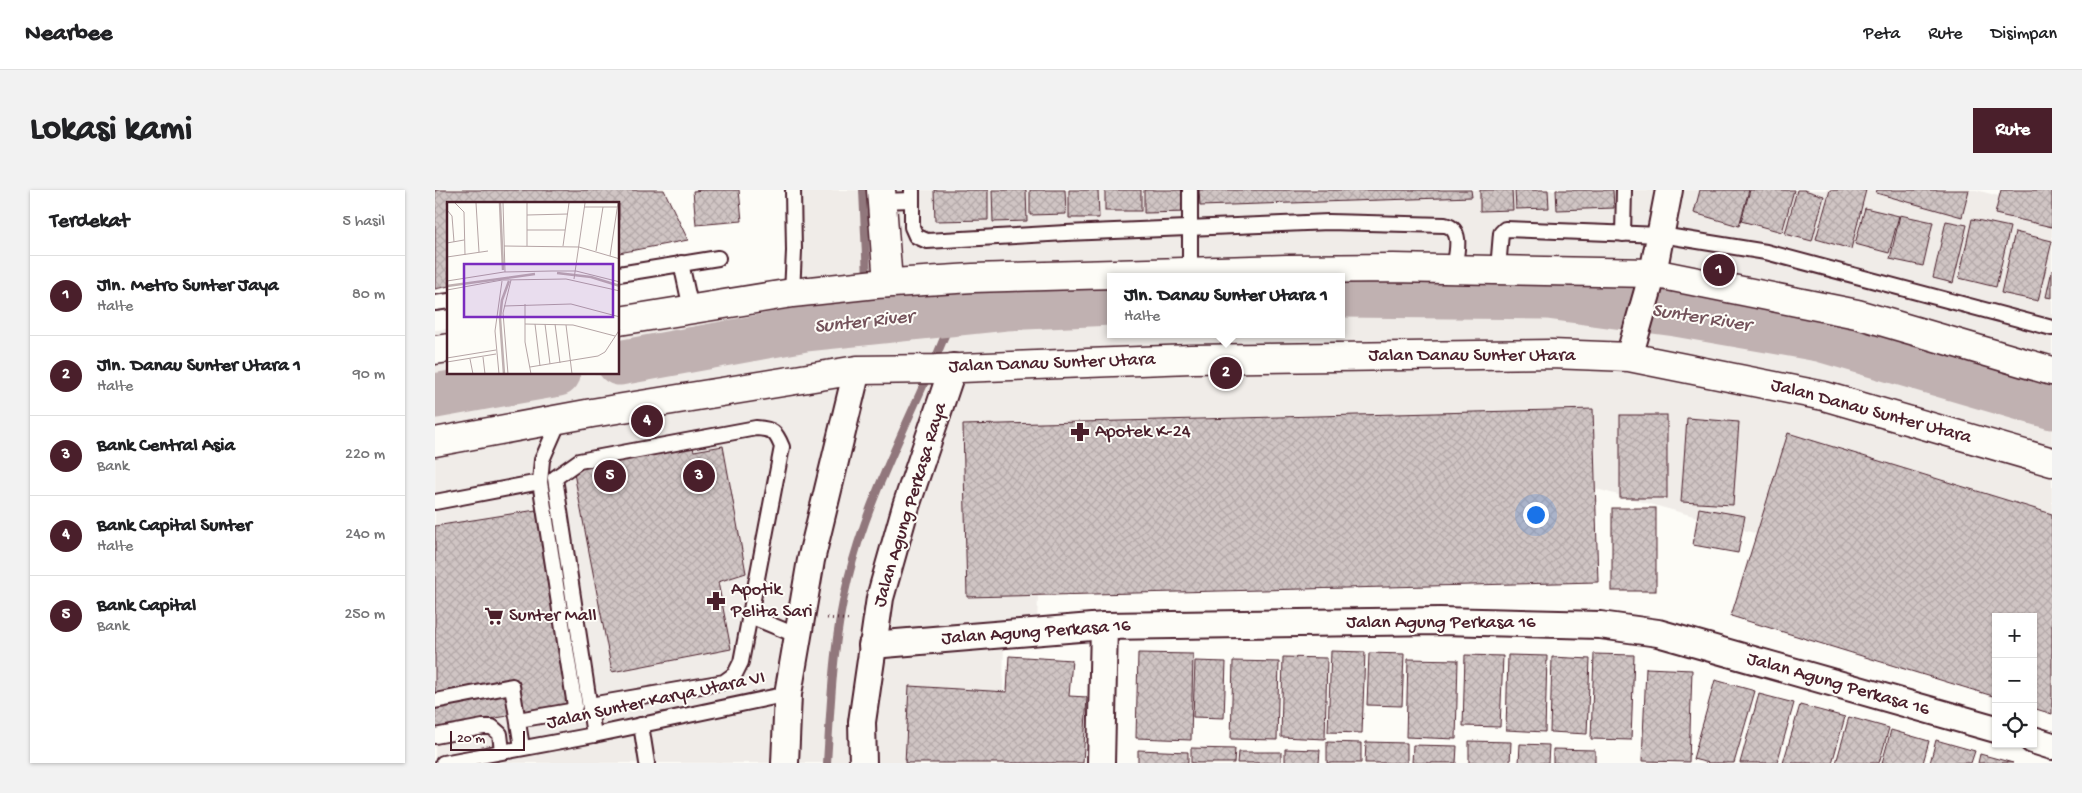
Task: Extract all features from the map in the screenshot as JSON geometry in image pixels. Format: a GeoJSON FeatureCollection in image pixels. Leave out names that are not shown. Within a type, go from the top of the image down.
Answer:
{"type":"FeatureCollection","features":[{"type":"Feature","properties":{"kind":"main road"},"geometry":{"type":"LineString","coordinates":[[881,195],[882,284]]}},
{"type":"Feature","properties":{"kind":"main road"},"geometry":{"type":"LineString","coordinates":[[1109,273],[1190,270],[1498,269],[1651,281],[1857,314],[2052,372]]}},
{"type":"Feature","properties":{"kind":"main road"},"geometry":{"type":"LineString","coordinates":[[620,321],[792,293],[830,289],[973,278],[1107,273]]}},
{"type":"Feature","properties":{"kind":"main road","name":"Jalan Danau Sunter Utara"},"geometry":{"type":"LineString","coordinates":[[435,442],[560,419],[863,369],[1191,359],[1551,354],[1632,347],[1824,396],[2052,462]]}},
{"type":"Feature","properties":{"kind":"street"},"geometry":{"type":"LineString","coordinates":[[1632,347],[1651,281],[1669,190]]}},
{"type":"Feature","properties":{"kind":"street","name":"Jalan Agung Perkasa Raya"},"geometry":{"type":"LineString","coordinates":[[863,763],[861,722],[880,598],[945,368]]}},
{"type":"Feature","properties":{"kind":"street"},"geometry":{"type":"LineString","coordinates":[[785,763],[788,694],[811,560],[863,369]]}},
{"type":"Feature","properties":{"kind":"street","name":"Jalan Agung Perkasa 16"},"geometry":{"type":"LineString","coordinates":[[872,645],[1104,626],[1440,621],[1600,625],[1658,634],[1992,728]]}},
{"type":"Feature","properties":{"kind":"street"},"geometry":{"type":"LineString","coordinates":[[1101,763],[1104,626]]}},
{"type":"Feature","properties":{"kind":"street"},"geometry":{"type":"LineString","coordinates":[[2037,741],[2052,746]]}},
{"type":"Feature","properties":{"kind":"lane"},"geometry":{"type":"LineString","coordinates":[[792,293],[794,251],[793,190]]}},
{"type":"Feature","properties":{"kind":"lane"},"geometry":{"type":"LineString","coordinates":[[1190,190],[1190,270]]}},
{"type":"Feature","properties":{"kind":"lane"},"geometry":{"type":"LineString","coordinates":[[1623,234],[1624,190]]}},
{"type":"Feature","properties":{"kind":"lane"},"geometry":{"type":"LineString","coordinates":[[881,195],[912,195],[912,227],[916,236],[927,241],[1329,222],[1445,225],[1451,227],[1456,232],[1454,269]]}},
{"type":"Feature","properties":{"kind":"lane"},"geometry":{"type":"LineString","coordinates":[[1498,269],[1501,233],[1505,229],[1661,235],[1766,252],[2052,328]]}},
{"type":"Feature","properties":{"kind":"lane"},"geometry":{"type":"LineString","coordinates":[[620,274],[718,258]]}},
{"type":"Feature","properties":{"kind":"lane"},"geometry":{"type":"LineString","coordinates":[[681,264],[691,310]]}},
{"type":"Feature","properties":{"kind":"lane"},"geometry":{"type":"LineString","coordinates":[[518,720],[571,711],[575,706],[540,482],[542,460],[560,419]]}},
{"type":"Feature","properties":{"kind":"lane"},"geometry":{"type":"LineString","coordinates":[[590,705],[724,682],[735,674],[741,662],[782,447],[777,434],[767,428],[756,428],[579,461],[555,478],[590,705],[595,734]]}},
{"type":"Feature","properties":{"kind":"lane"},"geometry":{"type":"LineString","coordinates":[[435,502],[540,482]]}},
{"type":"Feature","properties":{"kind":"lane"},"geometry":{"type":"LineString","coordinates":[[750,616],[798,636]]}},
{"type":"Feature","properties":{"kind":"lane"},"geometry":{"type":"LineString","coordinates":[[435,701],[511,686],[522,747]]}},
{"type":"Feature","properties":{"kind":"lane","name":"Jalan Sunter Karya Utara VI"},"geometry":{"type":"LineString","coordinates":[[443,763],[641,725],[788,694]]}},
{"type":"Feature","properties":{"kind":"lane"},"geometry":{"type":"LineString","coordinates":[[641,725],[647,763]]}},
{"type":"Feature","properties":{"kind":"lane"},"geometry":{"type":"LineString","coordinates":[[435,736],[492,727],[499,734],[502,751]]}},
{"type":"Feature","properties":{"kind":"path"},"geometry":{"type":"LineString","coordinates":[[822,617],[857,621]]}},
{"type":"Feature","properties":{"kind":"shaded area"},"geometry":{"type":"Polygon","coordinates":[[[792,190],[1976,190],[2052,210],[2052,616],[1575,483],[1041,494],[1037,627],[1004,636],[1002,763],[435,763],[435,330],[447,329],[447,375],[620,375],[620,311],[792,293],[792,190]]]}},
{"type":"Feature","properties":{"kind":"building"},"geometry":{"type":"Polygon","coordinates":[[[435,190],[664,190],[688,240],[620,253],[620,202],[447,202],[447,286],[435,289],[435,190]]]}},
{"type":"Feature","properties":{"kind":"building"},"geometry":{"type":"Polygon","coordinates":[[[739,190],[742,221],[696,225],[693,191],[739,190]]]}},
{"type":"Feature","properties":{"kind":"building"},"geometry":{"type":"Polygon","coordinates":[[[934,190],[988,190],[988,220],[935,221],[934,190]]]}},
{"type":"Feature","properties":{"kind":"building"},"geometry":{"type":"Polygon","coordinates":[[[992,190],[1026,190],[1027,221],[993,222],[992,190]]]}},
{"type":"Feature","properties":{"kind":"building"},"geometry":{"type":"Polygon","coordinates":[[[1030,190],[1065,190],[1066,214],[1030,215],[1030,190]]]}},
{"type":"Feature","properties":{"kind":"building"},"geometry":{"type":"Polygon","coordinates":[[[1069,190],[1098,190],[1099,218],[1069,218],[1069,190]]]}},
{"type":"Feature","properties":{"kind":"building"},"geometry":{"type":"Polygon","coordinates":[[[1105,190],[1141,190],[1141,211],[1105,211],[1105,190]]]}},
{"type":"Feature","properties":{"kind":"building"},"geometry":{"type":"Polygon","coordinates":[[[1144,190],[1188,190],[1188,212],[1144,213],[1144,190]]]}},
{"type":"Feature","properties":{"kind":"building"},"geometry":{"type":"Polygon","coordinates":[[[1199,190],[1471,190],[1472,197],[1200,206],[1199,190]]]}},
{"type":"Feature","properties":{"kind":"building"},"geometry":{"type":"Polygon","coordinates":[[[1480,190],[1512,190],[1513,210],[1480,211],[1480,190]]]}},
{"type":"Feature","properties":{"kind":"building"},"geometry":{"type":"Polygon","coordinates":[[[1515,190],[1548,190],[1549,208],[1516,209],[1515,190]]]}},
{"type":"Feature","properties":{"kind":"building"},"geometry":{"type":"Polygon","coordinates":[[[1556,190],[1613,190],[1614,208],[1557,210],[1556,190]]]}},
{"type":"Feature","properties":{"kind":"building"},"geometry":{"type":"Polygon","coordinates":[[[1700,190],[1749,190],[1739,226],[1694,213],[1700,190]]]}},
{"type":"Feature","properties":{"kind":"building"},"geometry":{"type":"Polygon","coordinates":[[[1750,190],[1794,190],[1782,232],[1741,221],[1750,190]]]}},
{"type":"Feature","properties":{"kind":"building"},"geometry":{"type":"Polygon","coordinates":[[[1797,190],[1804,190],[1824,196],[1812,241],[1785,234],[1797,190]]]}},
{"type":"Feature","properties":{"kind":"building"},"geometry":{"type":"Polygon","coordinates":[[[1830,190],[1866,190],[1851,249],[1816,239],[1830,190]]]}},
{"type":"Feature","properties":{"kind":"building"},"geometry":{"type":"Polygon","coordinates":[[[1877,190],[1969,190],[1962,217],[1876,193],[1877,190]]]}},
{"type":"Feature","properties":{"kind":"building"},"geometry":{"type":"Polygon","coordinates":[[[2001,190],[2052,190],[2052,227],[1995,214],[2001,190]]]}},
{"type":"Feature","properties":{"kind":"building"},"geometry":{"type":"Polygon","coordinates":[[[1865,208],[1899,216],[1889,253],[1855,244],[1865,208]]]}},
{"type":"Feature","properties":{"kind":"building"},"geometry":{"type":"Polygon","coordinates":[[[1900,215],[1933,222],[1923,266],[1890,259],[1900,215]]]}},
{"type":"Feature","properties":{"kind":"building"},"geometry":{"type":"Polygon","coordinates":[[[1972,219],[2010,227],[1996,287],[1959,278],[1972,219]]]}},
{"type":"Feature","properties":{"kind":"building"},"geometry":{"type":"Polygon","coordinates":[[[1946,221],[1967,225],[1953,283],[1933,278],[1946,221]]]}},
{"type":"Feature","properties":{"kind":"building"},"geometry":{"type":"Polygon","coordinates":[[[2015,232],[2052,241],[2038,301],[2001,293],[2015,232]]]}},
{"type":"Feature","properties":{"kind":"building"},"geometry":{"type":"Polygon","coordinates":[[[2052,270],[2052,298],[2046,297],[2052,270]]]}},
{"type":"Feature","properties":{"kind":"building"},"geometry":{"type":"Polygon","coordinates":[[[1593,409],[1598,582],[967,597],[963,425],[1593,409]]]}},
{"type":"Feature","properties":{"kind":"building"},"geometry":{"type":"Polygon","coordinates":[[[1620,415],[1667,415],[1667,498],[1620,498],[1620,415]]]}},
{"type":"Feature","properties":{"kind":"building"},"geometry":{"type":"Polygon","coordinates":[[[1687,418],[1739,422],[1733,505],[1681,502],[1687,418]]]}},
{"type":"Feature","properties":{"kind":"building"},"geometry":{"type":"Polygon","coordinates":[[[1788,433],[2052,514],[2052,714],[2037,709],[2037,613],[1992,613],[1992,696],[1731,616],[1788,433]]]}},
{"type":"Feature","properties":{"kind":"building"},"geometry":{"type":"Polygon","coordinates":[[[692,445],[694,451],[723,446],[746,573],[718,582],[731,649],[612,672],[573,468],[692,445]]]}},
{"type":"Feature","properties":{"kind":"building"},"geometry":{"type":"Polygon","coordinates":[[[1612,508],[1656,508],[1656,591],[1612,591],[1612,508]]]}},
{"type":"Feature","properties":{"kind":"building"},"geometry":{"type":"Polygon","coordinates":[[[1699,508],[1745,516],[1738,553],[1693,545],[1699,508]]]}},
{"type":"Feature","properties":{"kind":"building","name":"Sunter Mall"},"geometry":{"type":"Polygon","coordinates":[[[536,510],[569,706],[435,728],[435,526],[536,510]]]}},
{"type":"Feature","properties":{"kind":"building"},"geometry":{"type":"Polygon","coordinates":[[[1331,651],[1365,652],[1362,733],[1328,732],[1331,651]]]}},
{"type":"Feature","properties":{"kind":"building"},"geometry":{"type":"Polygon","coordinates":[[[1138,653],[1193,654],[1191,740],[1136,738],[1138,653]]]}},
{"type":"Feature","properties":{"kind":"building"},"geometry":{"type":"Polygon","coordinates":[[[1369,653],[1404,654],[1402,706],[1367,705],[1369,653]]]}},
{"type":"Feature","properties":{"kind":"building"},"geometry":{"type":"Polygon","coordinates":[[[1594,654],[1634,655],[1631,740],[1591,739],[1594,654]]]}},
{"type":"Feature","properties":{"kind":"building"},"geometry":{"type":"Polygon","coordinates":[[[1465,655],[1503,656],[1500,727],[1463,726],[1465,655]]]}},
{"type":"Feature","properties":{"kind":"building"},"geometry":{"type":"Polygon","coordinates":[[[1508,655],[1547,656],[1545,732],[1506,730],[1508,655]]]}},
{"type":"Feature","properties":{"kind":"building"},"geometry":{"type":"Polygon","coordinates":[[[1009,656],[1072,660],[1069,696],[1087,697],[1083,763],[905,763],[909,686],[1007,692],[1009,656]]]}},
{"type":"Feature","properties":{"kind":"building"},"geometry":{"type":"Polygon","coordinates":[[[1283,657],[1327,658],[1325,739],[1281,737],[1283,657]]]}},
{"type":"Feature","properties":{"kind":"building"},"geometry":{"type":"Polygon","coordinates":[[[1552,657],[1590,659],[1587,734],[1550,732],[1552,657]]]}},
{"type":"Feature","properties":{"kind":"building"},"geometry":{"type":"Polygon","coordinates":[[[1408,659],[1458,660],[1456,739],[1406,737],[1408,659]]]}},
{"type":"Feature","properties":{"kind":"building"},"geometry":{"type":"Polygon","coordinates":[[[1195,661],[1226,662],[1224,718],[1193,717],[1195,661]]]}},
{"type":"Feature","properties":{"kind":"building"},"geometry":{"type":"Polygon","coordinates":[[[1233,661],[1279,662],[1277,740],[1231,739],[1233,661]]]}},
{"type":"Feature","properties":{"kind":"building"},"geometry":{"type":"Polygon","coordinates":[[[1646,668],[1692,670],[1689,762],[1642,761],[1646,668]]]}},
{"type":"Feature","properties":{"kind":"building"},"geometry":{"type":"Polygon","coordinates":[[[1715,680],[1755,691],[1734,763],[1709,763],[1693,759],[1715,680]]]}},
{"type":"Feature","properties":{"kind":"building"},"geometry":{"type":"Polygon","coordinates":[[[1759,694],[1794,703],[1777,763],[1740,763],[1759,694]]]}},
{"type":"Feature","properties":{"kind":"building"},"geometry":{"type":"Polygon","coordinates":[[[1800,705],[1845,717],[1832,763],[1783,763],[1800,705]]]}},
{"type":"Feature","properties":{"kind":"building"},"geometry":{"type":"Polygon","coordinates":[[[1849,717],[1889,728],[1879,763],[1836,763],[1849,717]]]}},
{"type":"Feature","properties":{"kind":"building"},"geometry":{"type":"Polygon","coordinates":[[[1891,730],[1929,741],[1923,763],[1882,763],[1891,730]]]}},
{"type":"Feature","properties":{"kind":"building"},"geometry":{"type":"Polygon","coordinates":[[[1936,740],[1975,751],[1971,763],[1930,763],[1936,740]]]}},
{"type":"Feature","properties":{"kind":"building"},"geometry":{"type":"Polygon","coordinates":[[[1469,741],[1511,742],[1510,763],[1469,763],[1469,741]]]}},
{"type":"Feature","properties":{"kind":"building"},"geometry":{"type":"Polygon","coordinates":[[[1327,742],[1361,743],[1361,763],[1327,763],[1327,742]]]}},
{"type":"Feature","properties":{"kind":"building"},"geometry":{"type":"Polygon","coordinates":[[[1366,742],[1407,743],[1407,763],[1365,763],[1366,742]]]}},
{"type":"Feature","properties":{"kind":"building"},"geometry":{"type":"Polygon","coordinates":[[[1520,744],[1549,745],[1548,763],[1519,763],[1520,744]]]}},
{"type":"Feature","properties":{"kind":"building"},"geometry":{"type":"Polygon","coordinates":[[[1413,745],[1457,746],[1456,763],[1412,763],[1413,745]]]}},
{"type":"Feature","properties":{"kind":"building"},"geometry":{"type":"Polygon","coordinates":[[[1191,748],[1235,749],[1234,763],[1191,763],[1191,748]]]}},
{"type":"Feature","properties":{"kind":"building"},"geometry":{"type":"Polygon","coordinates":[[[1285,749],[1320,750],[1319,763],[1285,763],[1285,749]]]}},
{"type":"Feature","properties":{"kind":"building"},"geometry":{"type":"Polygon","coordinates":[[[1553,749],[1595,750],[1595,763],[1553,763],[1553,749]]]}},
{"type":"Feature","properties":{"kind":"building"},"geometry":{"type":"Polygon","coordinates":[[[1138,750],[1188,752],[1188,763],[1138,763],[1138,750]]]}},
{"type":"Feature","properties":{"kind":"building"},"geometry":{"type":"Polygon","coordinates":[[[1238,752],[1281,752],[1281,763],[1237,763],[1238,752]]]}},
{"type":"Feature","properties":{"kind":"building"},"geometry":{"type":"Polygon","coordinates":[[[1980,754],[2013,763],[1978,763],[1980,754]]]}},
{"type":"Feature","properties":{"kind":"waterway"},"geometry":{"type":"LineString","coordinates":[[863,190],[869,321]]}},
{"type":"Feature","properties":{"kind":"waterway","name":"Sunter River"},"geometry":{"type":"LineString","coordinates":[[1345,295],[1548,297],[1676,314],[1819,339],[2052,407]]}},
{"type":"Feature","properties":{"kind":"waterway","name":"Sunter River"},"geometry":{"type":"LineString","coordinates":[[620,363],[805,329],[1006,308],[1107,303]]}},
{"type":"Feature","properties":{"kind":"waterway"},"geometry":{"type":"LineString","coordinates":[[933,364],[954,314]]}},
{"type":"Feature","properties":{"kind":"waterway","name":"Sunter River"},"geometry":{"type":"LineString","coordinates":[[435,396],[552,375]]}},
{"type":"Feature","properties":{"kind":"waterway"},"geometry":{"type":"LineString","coordinates":[[827,763],[836,647],[848,579],[873,501],[928,375]]}},
{"type":"Feature","properties":{"kind":"place","name":"Jln. Metro Sunter Jaya"},"geometry":{"type":"Point","coordinates":[1719,270]}},
{"type":"Feature","properties":{"kind":"place","name":"Jln. Danau Sunter Utara 1"},"geometry":{"type":"Point","coordinates":[1226,373]}},
{"type":"Feature","properties":{"kind":"place","name":"Bank Capital Sunter"},"geometry":{"type":"Point","coordinates":[647,421]}},
{"type":"Feature","properties":{"kind":"place","name":"Apotek K-24"},"geometry":{"type":"Point","coordinates":[1080,432]}},
{"type":"Feature","properties":{"kind":"place","name":"Bank Capital"},"geometry":{"type":"Point","coordinates":[610,476]}},
{"type":"Feature","properties":{"kind":"place","name":"Bank Central Asia"},"geometry":{"type":"Point","coordinates":[699,476]}},
{"type":"Feature","properties":{"kind":"place","name":"Apotik Pelita Sari"},"geometry":{"type":"Point","coordinates":[716,601]}},
{"type":"Feature","properties":{"kind":"place","name":"Sunter Mall"},"geometry":{"type":"Point","coordinates":[494,616]}}]}
